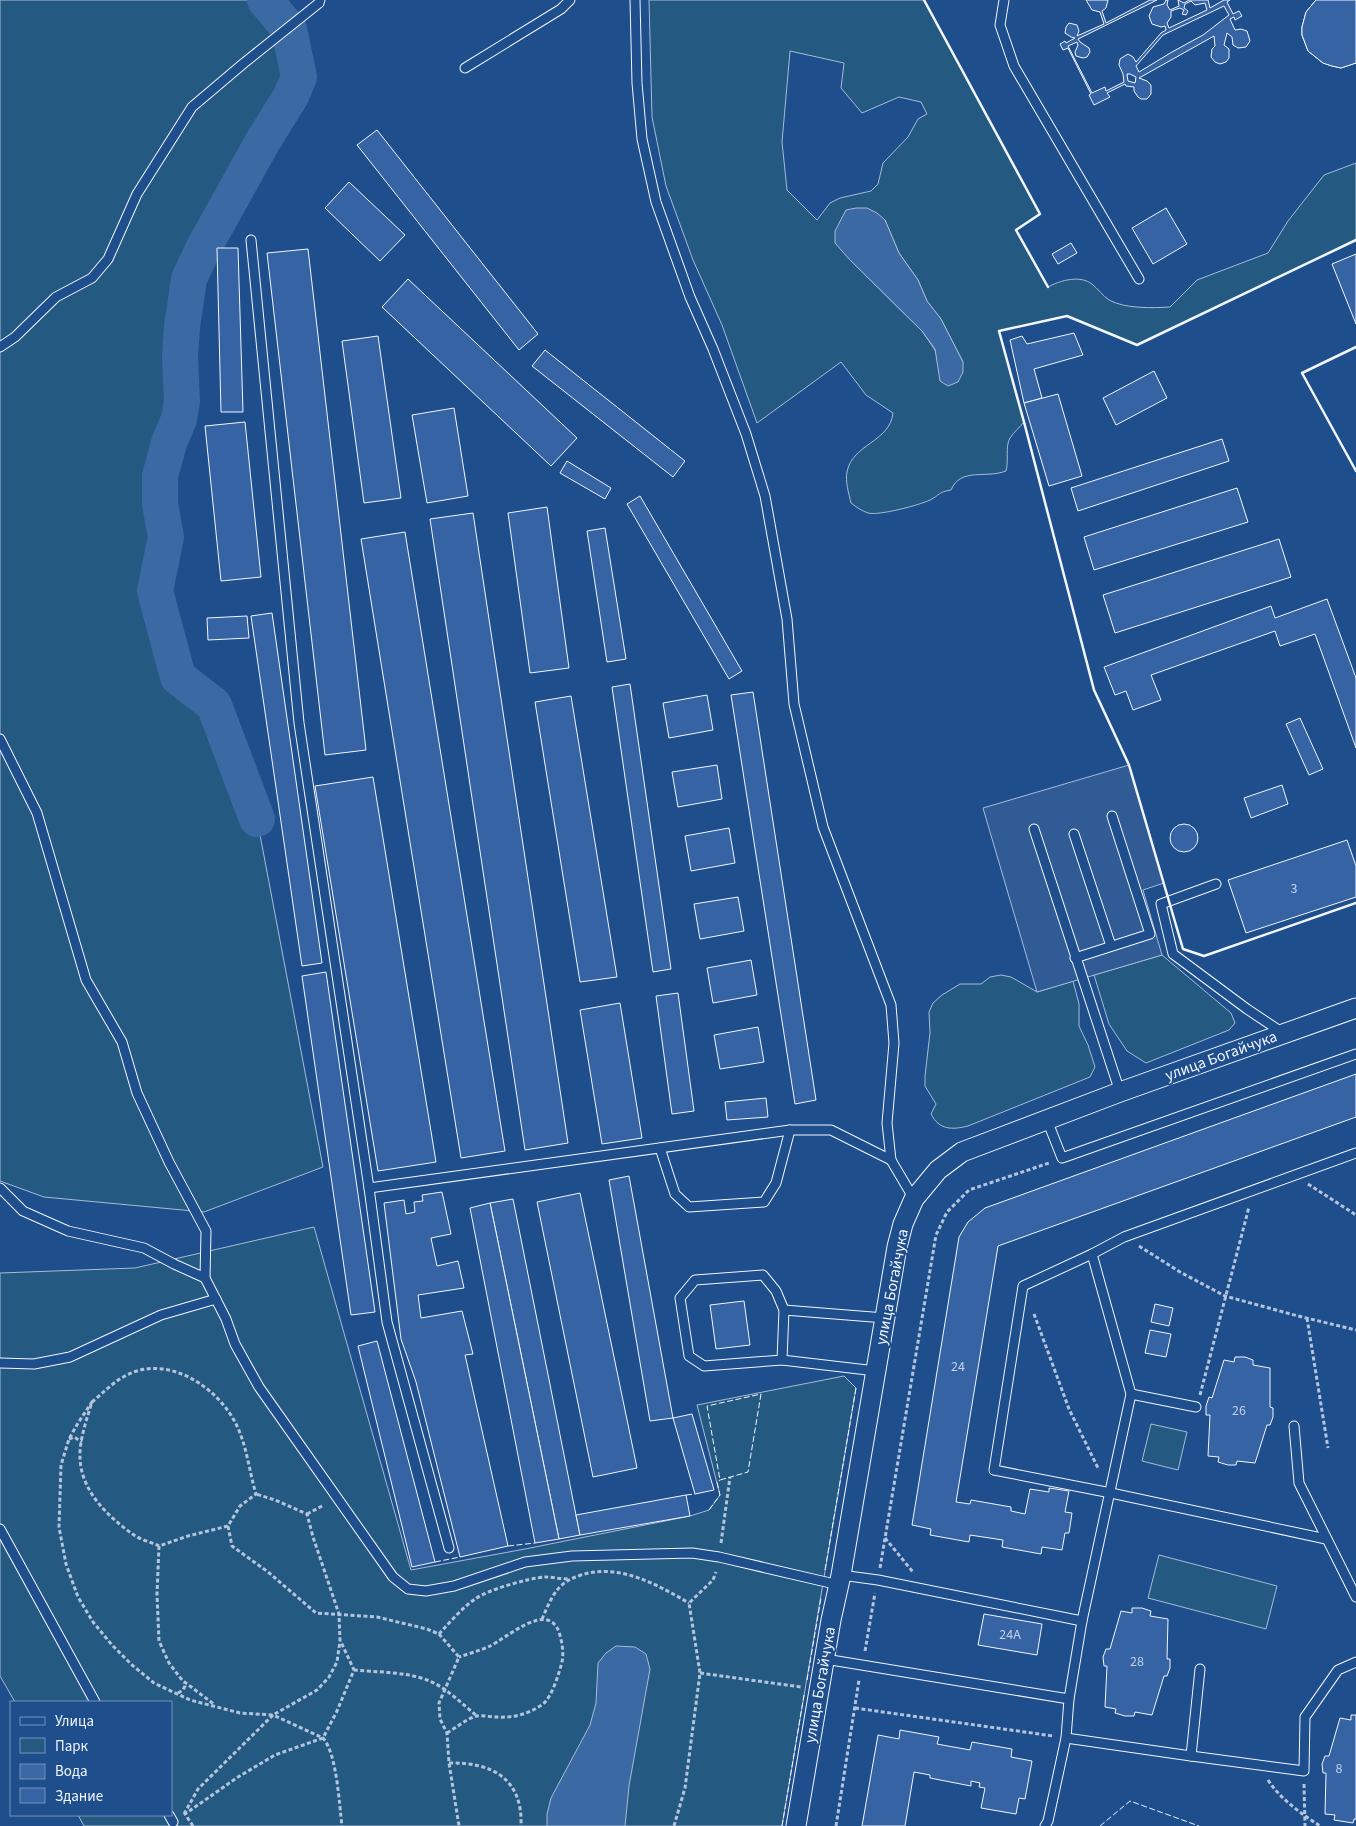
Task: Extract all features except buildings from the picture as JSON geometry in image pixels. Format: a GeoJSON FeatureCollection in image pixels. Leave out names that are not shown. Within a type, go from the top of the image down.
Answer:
{"type":"FeatureCollection","features":[{"type":"Feature","properties":{"kind":"street","name":"улица Богайчука"},"geometry":{"type":"LineString","coordinates":[[796,1826],[897,1247],[914,1199],[938,1170],[962,1152],[1120,1092],[1356,1008]]}},
{"type":"Feature","properties":{"kind":"lane"},"geometry":{"type":"LineString","coordinates":[[0,347],[16,337],[56,296],[92,278],[108,259],[136,194],[192,107],[319,3],[320,0]]}},
{"type":"Feature","properties":{"kind":"lane"},"geometry":{"type":"LineString","coordinates":[[465,68],[561,9],[570,0]]}},
{"type":"Feature","properties":{"kind":"lane"},"geometry":{"type":"LineString","coordinates":[[636,0],[637,83],[642,139],[656,202],[690,297],[713,349],[746,434],[765,496],[787,619],[794,704],[823,826],[890,1005],[894,1043],[887,1123],[891,1160],[914,1199]]}},
{"type":"Feature","properties":{"kind":"lane"},"geometry":{"type":"LineString","coordinates":[[1004,0],[1000,25],[1014,66],[1139,279]]}},
{"type":"Feature","properties":{"kind":"lane"},"geometry":{"type":"LineString","coordinates":[[250,240],[299,723],[369,1188],[387,1322],[449,1548]]}},
{"type":"Feature","properties":{"kind":"lane"},"geometry":{"type":"LineString","coordinates":[[0,739],[37,813],[86,980],[122,1042],[137,1093],[169,1162],[206,1231],[205,1278],[226,1319],[235,1344],[258,1387],[393,1577],[408,1589],[426,1590],[454,1586],[525,1562],[572,1556],[692,1553],[840,1580],[878,1580],[1082,1621]]}},
{"type":"Feature","properties":{"kind":"lane"},"geometry":{"type":"LineString","coordinates":[[1075,958],[1150,934],[1112,816]]}},
{"type":"Feature","properties":{"kind":"lane"},"geometry":{"type":"LineString","coordinates":[[1034,829],[1120,1092]]}},
{"type":"Feature","properties":{"kind":"lane"},"geometry":{"type":"LineString","coordinates":[[1074,834],[1111,946]]}},
{"type":"Feature","properties":{"kind":"lane"},"geometry":{"type":"LineString","coordinates":[[1216,884],[1160,904],[1173,954],[1247,1010],[1283,1033]]}},
{"type":"Feature","properties":{"kind":"lane"},"geometry":{"type":"LineString","coordinates":[[1047,1120],[1062,1158],[1356,1054]]}},
{"type":"Feature","properties":{"kind":"lane"},"geometry":{"type":"LineString","coordinates":[[369,1188],[790,1130],[832,1130],[891,1160]]}},
{"type":"Feature","properties":{"kind":"lane"},"geometry":{"type":"LineString","coordinates":[[660,1148],[675,1194],[689,1207],[764,1202],[776,1184],[790,1130]]}},
{"type":"Feature","properties":{"kind":"lane"},"geometry":{"type":"LineString","coordinates":[[1326,1539],[994,1470],[1023,1286],[1124,1237],[1356,1152]]}},
{"type":"Feature","properties":{"kind":"lane"},"geometry":{"type":"LineString","coordinates":[[0,1188],[23,1211],[68,1231],[144,1248],[205,1278]]}},
{"type":"Feature","properties":{"kind":"lane"},"geometry":{"type":"LineString","coordinates":[[1044,1826],[1048,1821],[1066,1738],[1069,1699],[1082,1621],[1131,1394],[1092,1254]]}},
{"type":"Feature","properties":{"kind":"lane"},"geometry":{"type":"LineString","coordinates":[[782,1360],[784,1310],[776,1291],[763,1275],[695,1280],[680,1298],[689,1356],[704,1366],[782,1360],[876,1371]]}},
{"type":"Feature","properties":{"kind":"lane"},"geometry":{"type":"LineString","coordinates":[[0,1363],[34,1364],[70,1357],[161,1315],[216,1299]]}},
{"type":"Feature","properties":{"kind":"lane"},"geometry":{"type":"LineString","coordinates":[[784,1310],[885,1318]]}},
{"type":"Feature","properties":{"kind":"lane"},"geometry":{"type":"LineString","coordinates":[[1131,1394],[1196,1407]]}},
{"type":"Feature","properties":{"kind":"lane"},"geometry":{"type":"LineString","coordinates":[[1294,1426],[1299,1483],[1356,1598]]}},
{"type":"Feature","properties":{"kind":"lane"},"geometry":{"type":"LineString","coordinates":[[0,1529],[93,1701]]}},
{"type":"Feature","properties":{"kind":"lane"},"geometry":{"type":"LineString","coordinates":[[825,1659],[1069,1699]]}},
{"type":"Feature","properties":{"kind":"lane"},"geometry":{"type":"LineString","coordinates":[[1066,1738],[1304,1771],[1305,1717],[1338,1670],[1356,1662]]}},
{"type":"Feature","properties":{"kind":"lane"},"geometry":{"type":"LineString","coordinates":[[1191,1756],[1200,1669]]}},
{"type":"Feature","properties":{"kind":"path"},"geometry":{"type":"LineString","coordinates":[[836,1826],[936,1235],[947,1212],[969,1190],[1062,1158]]}},
{"type":"Feature","properties":{"kind":"path"},"geometry":{"type":"LineString","coordinates":[[1294,1176],[1356,1215]]}},
{"type":"Feature","properties":{"kind":"path"},"geometry":{"type":"LineString","coordinates":[[1196,1407],[1254,1190]]}},
{"type":"Feature","properties":{"kind":"path"},"geometry":{"type":"LineString","coordinates":[[1124,1237],[1180,1272],[1226,1296],[1356,1330]]}},
{"type":"Feature","properties":{"kind":"path"},"geometry":{"type":"LineString","coordinates":[[1023,1286],[1069,1409],[1111,1493]]}},
{"type":"Feature","properties":{"kind":"path"},"geometry":{"type":"LineString","coordinates":[[1307,1318],[1328,1448]]}},
{"type":"Feature","properties":{"kind":"path"},"geometry":{"type":"LineString","coordinates":[[256,1494],[244,1442],[236,1423],[221,1403],[203,1385],[169,1370],[148,1369],[128,1374],[92,1402],[69,1439],[61,1465],[59,1527],[66,1564],[78,1596],[93,1622],[132,1665],[154,1683],[190,1700],[240,1713],[273,1715],[323,1738],[328,1744],[334,1765],[342,1826]]}},
{"type":"Feature","properties":{"kind":"path"},"geometry":{"type":"LineString","coordinates":[[92,1402],[83,1430],[80,1458],[83,1478],[90,1493],[111,1516],[135,1536],[159,1546],[188,1536],[228,1526]]}},
{"type":"Feature","properties":{"kind":"path"},"geometry":{"type":"LineString","coordinates":[[69,1439],[74,1437],[82,1442]]}},
{"type":"Feature","properties":{"kind":"path"},"geometry":{"type":"LineString","coordinates":[[689,1603],[713,1580],[717,1570],[730,1477]]}},
{"type":"Feature","properties":{"kind":"path"},"geometry":{"type":"LineString","coordinates":[[256,1494],[307,1514]]}},
{"type":"Feature","properties":{"kind":"path"},"geometry":{"type":"LineString","coordinates":[[256,1494],[240,1506],[228,1526],[232,1546],[268,1572],[316,1613],[376,1617],[427,1630],[438,1634],[459,1657]]}},
{"type":"Feature","properties":{"kind":"path"},"geometry":{"type":"LineString","coordinates":[[307,1514],[337,1498]]}},
{"type":"Feature","properties":{"kind":"path"},"geometry":{"type":"LineString","coordinates":[[186,1814],[198,1789],[273,1715],[317,1690],[329,1677],[338,1662],[340,1641],[339,1614],[307,1514]]}},
{"type":"Feature","properties":{"kind":"path"},"geometry":{"type":"LineString","coordinates":[[885,1538],[928,1590]]}},
{"type":"Feature","properties":{"kind":"path"},"geometry":{"type":"LineString","coordinates":[[159,1546],[157,1594],[159,1641],[169,1663],[185,1686],[177,1693]]}},
{"type":"Feature","properties":{"kind":"path"},"geometry":{"type":"LineString","coordinates":[[438,1634],[476,1598],[488,1592],[543,1577],[568,1579],[590,1572],[631,1575],[647,1581],[689,1603]]}},
{"type":"Feature","properties":{"kind":"path"},"geometry":{"type":"LineString","coordinates":[[542,1619],[560,1586],[568,1579]]}},
{"type":"Feature","properties":{"kind":"path"},"geometry":{"type":"LineString","coordinates":[[674,1826],[685,1788],[700,1673],[689,1603]]}},
{"type":"Feature","properties":{"kind":"path"},"geometry":{"type":"LineString","coordinates":[[354,1670],[388,1672],[427,1680],[444,1689],[477,1716],[500,1718],[522,1715],[546,1702],[559,1675],[562,1643],[557,1629],[551,1622],[542,1619],[524,1624],[512,1634],[487,1647],[459,1657],[444,1689],[439,1703],[440,1719],[447,1733],[448,1763],[460,1826]]}},
{"type":"Feature","properties":{"kind":"path"},"geometry":{"type":"LineString","coordinates":[[171,1818],[186,1814],[238,1777],[275,1755],[323,1738],[337,1712],[354,1670],[340,1641]]}},
{"type":"Feature","properties":{"kind":"path"},"geometry":{"type":"LineString","coordinates":[[700,1673],[806,1688]]}},
{"type":"Feature","properties":{"kind":"path"},"geometry":{"type":"LineString","coordinates":[[182,1680],[217,1707]]}},
{"type":"Feature","properties":{"kind":"path"},"geometry":{"type":"LineString","coordinates":[[855,1708],[1066,1738]]}},
{"type":"Feature","properties":{"kind":"path"},"geometry":{"type":"LineString","coordinates":[[447,1733],[477,1716]]}},
{"type":"Feature","properties":{"kind":"path"},"geometry":{"type":"LineString","coordinates":[[448,1763],[466,1763],[482,1766],[494,1770],[504,1777],[520,1803],[521,1826]]}},
{"type":"Feature","properties":{"kind":"path"},"geometry":{"type":"LineString","coordinates":[[1259,1765],[1273,1787],[1305,1816],[1320,1826]]}},
{"type":"Feature","properties":{"kind":"path"},"geometry":{"type":"LineString","coordinates":[[1304,1771],[1306,1826]]}},
{"type":"Feature","properties":{"kind":"path"},"geometry":{"type":"LineString","coordinates":[[186,1814],[193,1826]]}},
{"type":"Feature","properties":{"kind":"green space"},"geometry":{"type":"Polygon","coordinates":[[[0,0],[265,0],[289,29],[299,77],[291,96],[263,141],[203,249],[189,279],[180,357],[182,401],[179,419],[169,443],[160,476],[160,504],[166,537],[155,591],[178,677],[214,705],[257,819],[323,1167],[204,1212],[44,1197],[0,1181],[0,0]]]}},
{"type":"Feature","properties":{"kind":"green space"},"geometry":{"type":"Polygon","coordinates":[[[649,0],[924,0],[1040,214],[1016,230],[1048,287],[1059,282],[1076,279],[1092,284],[1109,300],[1116,303],[1139,307],[1170,307],[1197,280],[1268,253],[1288,221],[1324,175],[1356,163],[1356,240],[1137,345],[1067,316],[999,331],[1024,422],[1009,441],[1006,471],[967,476],[955,483],[951,490],[925,502],[889,512],[873,514],[859,509],[851,503],[847,484],[847,472],[850,463],[856,455],[885,431],[893,413],[866,395],[841,362],[757,423],[722,325],[693,260],[666,186],[652,117],[649,0]],[[790,51],[782,142],[787,190],[817,220],[830,203],[840,198],[871,191],[878,184],[883,163],[908,137],[918,119],[927,114],[921,102],[899,97],[862,113],[841,88],[844,63],[790,51]],[[885,220],[849,259],[922,331],[935,350],[938,359],[963,362],[941,319],[927,301],[918,280],[899,253],[885,220]]]}},
{"type":"Feature","properties":{"kind":"green space"},"geometry":{"type":"Polygon","coordinates":[[[1162,955],[1231,1013],[1235,1023],[1229,1030],[1146,1063],[1127,1051],[1109,1024],[1094,975],[1162,955]]]}},
{"type":"Feature","properties":{"kind":"green space"},"geometry":{"type":"Polygon","coordinates":[[[1001,975],[1011,977],[1037,992],[1073,981],[1079,1004],[1079,1026],[1095,1067],[1090,1077],[968,1126],[947,1128],[938,1123],[931,1114],[936,1104],[925,1086],[930,1033],[929,1012],[933,1003],[960,984],[981,984],[990,977],[1001,975]]]}},
{"type":"Feature","properties":{"kind":"green space"},"geometry":{"type":"Polygon","coordinates":[[[314,1227],[411,1570],[690,1516],[709,1510],[720,1495],[697,1405],[844,1376],[856,1388],[782,1826],[84,1826],[79,1816],[172,1816],[172,1701],[14,1701],[0,1676],[0,1273],[135,1268],[314,1227]]]}},
{"type":"Feature","properties":{"kind":"green space"},"geometry":{"type":"Polygon","coordinates":[[[1151,1424],[1187,1432],[1178,1470],[1142,1461],[1151,1424]]]}},
{"type":"Feature","properties":{"kind":"green space"},"geometry":{"type":"Polygon","coordinates":[[[1159,1555],[1277,1586],[1266,1629],[1148,1598],[1159,1555]]]}},
{"type":"Feature","properties":{"kind":"shaded area"},"geometry":{"type":"Polygon","coordinates":[[[1129,765],[1164,883],[1143,890],[1162,955],[1037,992],[983,808],[1129,765]]]}},
{"type":"Feature","properties":{"kind":"water"},"geometry":{"type":"Polygon","coordinates":[[[867,208],[885,220],[899,253],[918,280],[927,301],[941,319],[963,362],[963,372],[958,382],[948,386],[940,381],[935,349],[922,331],[835,243],[835,231],[846,210],[867,208]]]}},
{"type":"Feature","properties":{"kind":"water"},"geometry":{"type":"Polygon","coordinates":[[[616,1646],[635,1647],[646,1654],[650,1669],[629,1786],[625,1826],[547,1826],[547,1814],[551,1798],[590,1725],[596,1703],[598,1663],[606,1653],[616,1646]]]}},
{"type":"Feature","properties":{"kind":"waterway"},"geometry":{"type":"LineString","coordinates":[[257,819],[214,705],[178,677],[155,591],[166,537],[160,504],[160,476],[169,443],[179,419],[182,401],[180,357],[189,279],[203,249],[263,141],[291,96],[299,77],[289,29],[265,0]]}},
{"type":"Feature","properties":{"kind":"fence"},"geometry":{"type":"LineString","coordinates":[[825,1570],[856,1388]]}},
{"type":"Feature","properties":{"kind":"fence"},"geometry":{"type":"LineString","coordinates":[[761,1394],[748,1472],[720,1480],[707,1406],[761,1394]]}},
{"type":"Feature","properties":{"kind":"fence"},"geometry":{"type":"LineString","coordinates":[[709,1510],[720,1495],[717,1482],[720,1480]]}},
{"type":"Feature","properties":{"kind":"fence"},"geometry":{"type":"LineString","coordinates":[[686,1495],[695,1494]]}},
{"type":"Feature","properties":{"kind":"fence"},"geometry":{"type":"LineString","coordinates":[[508,1546],[535,1543]]}},
{"type":"Feature","properties":{"kind":"fence"},"geometry":{"type":"LineString","coordinates":[[435,1562],[460,1557]]}},
{"type":"Feature","properties":{"kind":"fence"},"geometry":{"type":"LineString","coordinates":[[807,1680],[821,1598]]}},
{"type":"Feature","properties":{"kind":"fence"},"geometry":{"type":"LineString","coordinates":[[782,1826],[804,1695]]}},
{"type":"Feature","properties":{"kind":"fence"},"geometry":{"type":"LineString","coordinates":[[1100,1826],[1130,1801],[1199,1826]]}},
{"type":"Feature","properties":{"kind":"wall"},"geometry":{"type":"LineString","coordinates":[[924,0],[1040,214],[1016,230],[1048,287]]}},
{"type":"Feature","properties":{"kind":"wall"},"geometry":{"type":"LineString","coordinates":[[1356,240],[1137,345],[1067,316],[999,331],[1094,690],[1129,765],[1183,949],[1204,956],[1356,903]]}},
{"type":"Feature","properties":{"kind":"wall"},"geometry":{"type":"LineString","coordinates":[[1356,347],[1302,373],[1356,471]]}}]}
